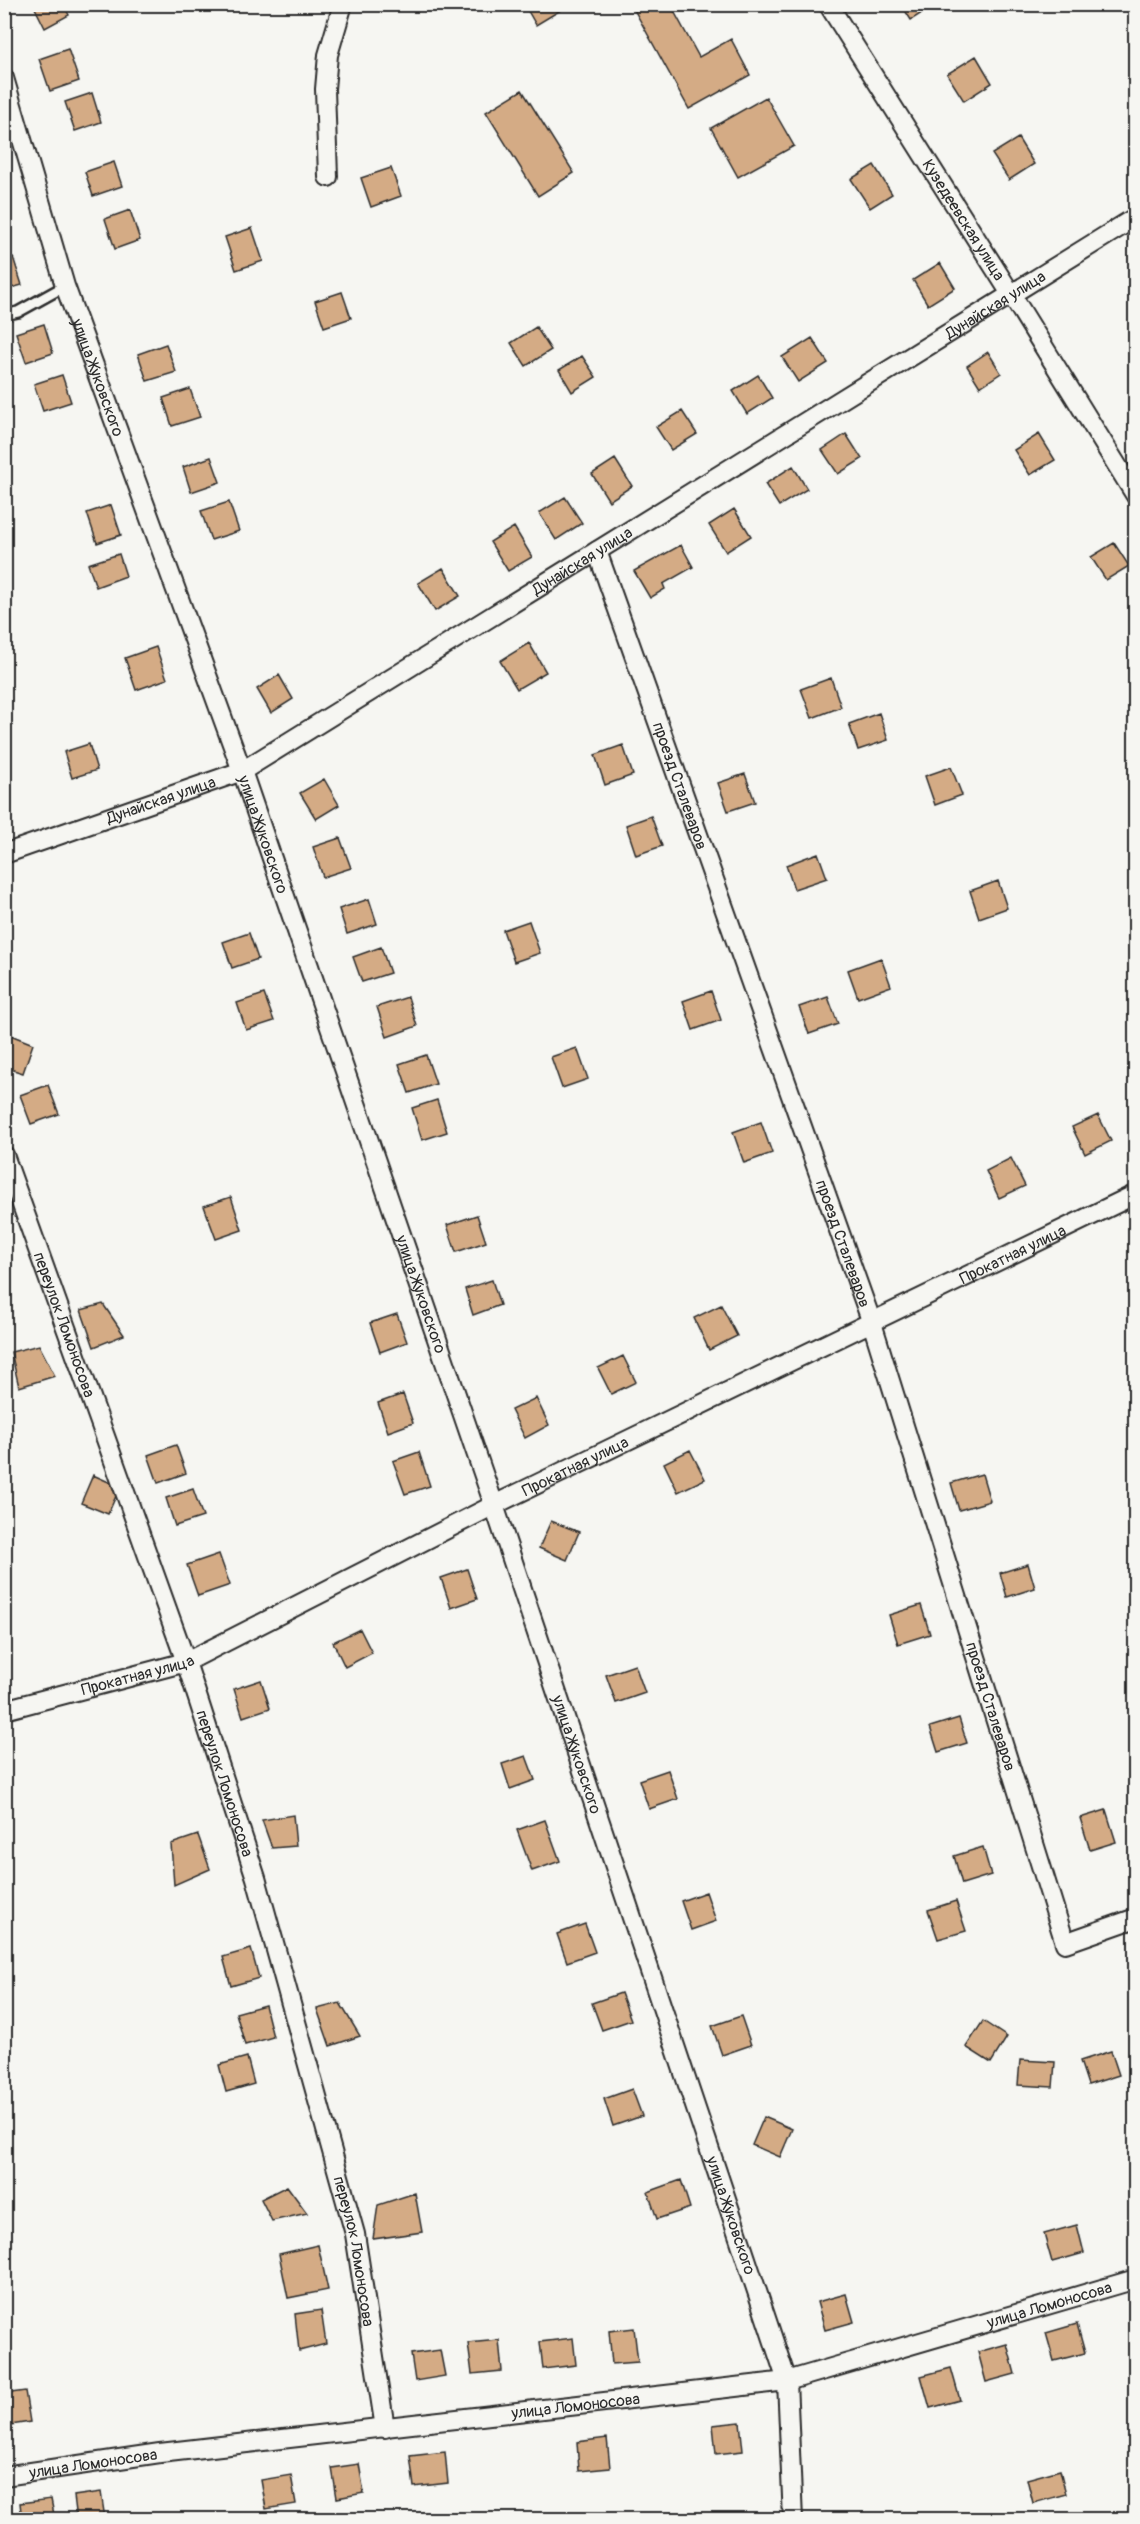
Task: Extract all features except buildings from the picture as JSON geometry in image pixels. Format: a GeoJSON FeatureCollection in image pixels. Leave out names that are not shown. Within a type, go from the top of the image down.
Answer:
{"type":"FeatureCollection","features":[{"type":"Feature","properties":{"kind":"street"},"geometry":{"type":"LineString","coordinates":[[328,177],[326,77],[328,55],[343,4]]}},
{"type":"Feature","properties":{"kind":"street","name":"Кузедеевская улица"},"geometry":{"type":"LineString","coordinates":[[828,4],[1136,496]]}},
{"type":"Feature","properties":{"kind":"street","name":"улица Жуковского"},"geometry":{"type":"LineString","coordinates":[[4,78],[65,286],[242,771],[495,1504],[787,2381],[793,2520]]}},
{"type":"Feature","properties":{"kind":"street","name":"Дунайская улица"},"geometry":{"type":"LineString","coordinates":[[4,854],[242,771],[1136,217]]}},
{"type":"Feature","properties":{"kind":"street","name":"проезд Сталеваров"},"geometry":{"type":"LineString","coordinates":[[597,551],[872,1323],[1065,1943],[1136,1918]]}},
{"type":"Feature","properties":{"kind":"street","name":"переулок Ломоносова"},"geometry":{"type":"LineString","coordinates":[[4,1155],[186,1662],[256,1878],[355,2234],[385,2428]]}},
{"type":"Feature","properties":{"kind":"street","name":"Прокатная улица"},"geometry":{"type":"LineString","coordinates":[[4,1710],[186,1662],[495,1504],[1136,1194]]}},
{"type":"Feature","properties":{"kind":"street","name":"улица Ломоносова"},"geometry":{"type":"LineString","coordinates":[[4,2476],[160,2453],[787,2381],[1136,2279]]}},
{"type":"Feature","properties":{"kind":"lane"},"geometry":{"type":"LineString","coordinates":[[4,315],[18,312],[65,286]]}}]}
